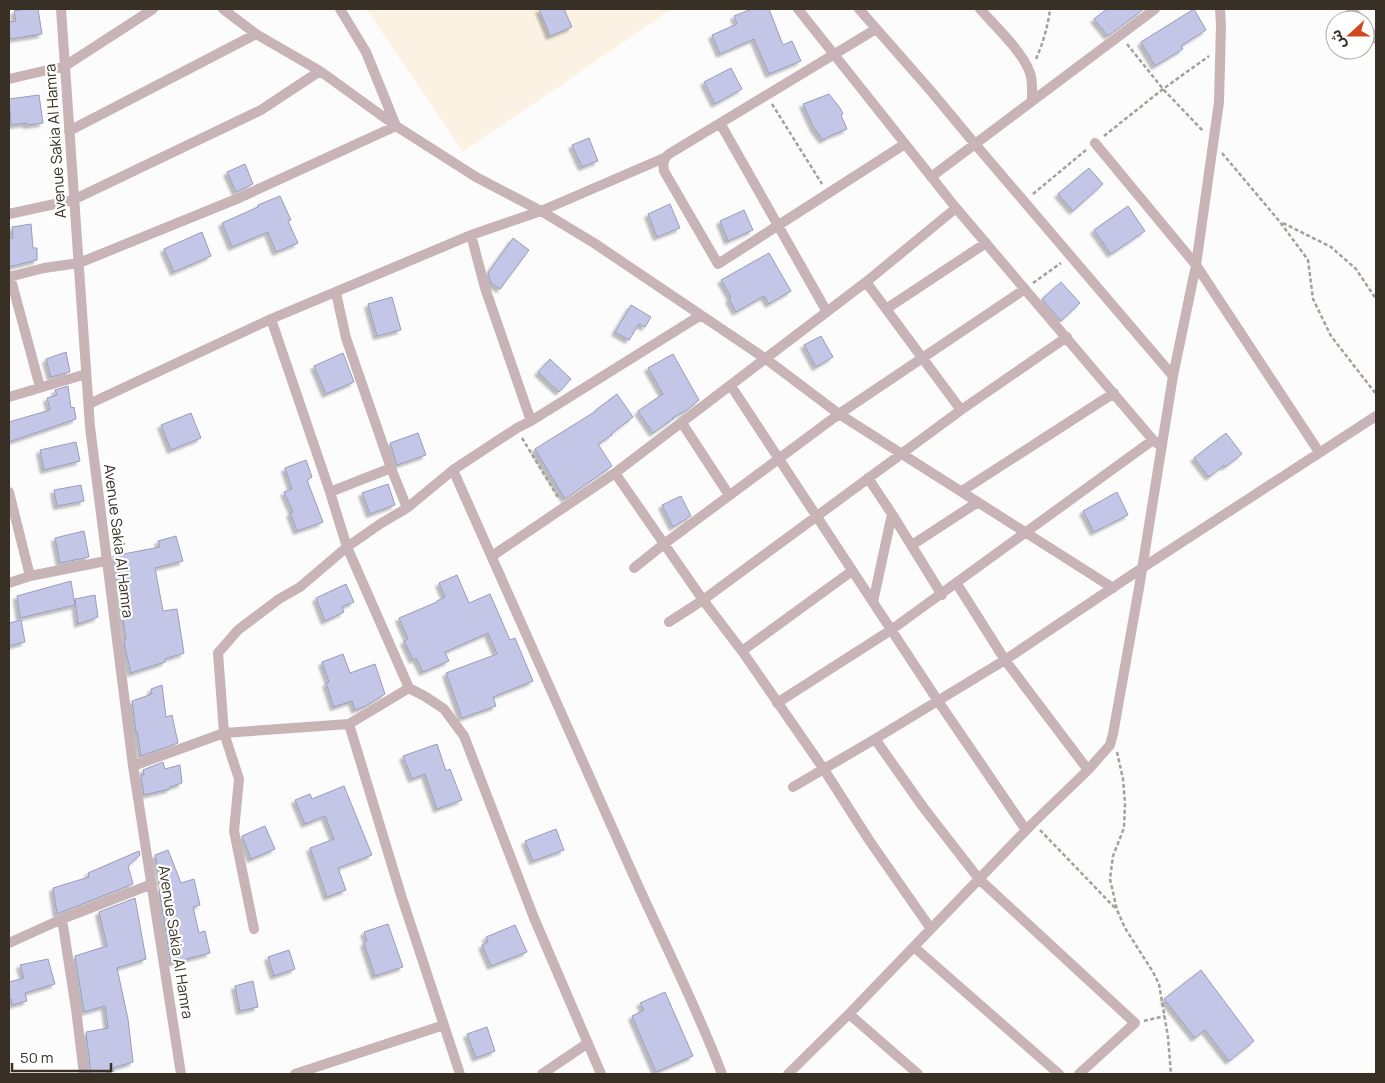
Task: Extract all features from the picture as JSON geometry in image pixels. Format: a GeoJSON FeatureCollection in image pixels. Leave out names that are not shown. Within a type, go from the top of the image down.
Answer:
{"type":"FeatureCollection","features":[{"type":"Feature","properties":{"kind":"street","name":"Avenue Sakia Al Hamra"},"geometry":{"type":"LineString","coordinates":[[61,9],[90,427],[133,766],[181,1074]]}},
{"type":"Feature","properties":{"kind":"street"},"geometry":{"type":"LineString","coordinates":[[9,79],[65,66],[154,9]]}},
{"type":"Feature","properties":{"kind":"street"},"geometry":{"type":"LineString","coordinates":[[223,9],[256,34],[320,71],[396,126],[476,177],[541,211],[594,243],[766,359],[839,414],[1113,588]]}},
{"type":"Feature","properties":{"kind":"street"},"geometry":{"type":"LineString","coordinates":[[340,9],[366,52],[396,126]]}},
{"type":"Feature","properties":{"kind":"street"},"geometry":{"type":"LineString","coordinates":[[798,9],[956,208],[1162,447]]}},
{"type":"Feature","properties":{"kind":"street"},"geometry":{"type":"LineString","coordinates":[[859,9],[1173,376]]}},
{"type":"Feature","properties":{"kind":"street"},"geometry":{"type":"LineString","coordinates":[[980,9],[1021,56],[1030,71],[1032,100]]}},
{"type":"Feature","properties":{"kind":"street"},"geometry":{"type":"LineString","coordinates":[[931,177],[1155,9]]}},
{"type":"Feature","properties":{"kind":"street"},"geometry":{"type":"LineString","coordinates":[[788,1074],[849,1014],[1030,826],[1088,770],[1110,745],[1142,568],[1173,376],[1196,265],[1219,102],[1220,9]]}},
{"type":"Feature","properties":{"kind":"street"},"geometry":{"type":"LineString","coordinates":[[88,404],[271,319],[471,236],[541,211],[664,158],[876,29]]}},
{"type":"Feature","properties":{"kind":"street"},"geometry":{"type":"LineString","coordinates":[[69,131],[256,34]]}},
{"type":"Feature","properties":{"kind":"street"},"geometry":{"type":"LineString","coordinates":[[9,214],[73,200],[261,110],[320,71]]}},
{"type":"Feature","properties":{"kind":"street"},"geometry":{"type":"LineString","coordinates":[[720,123],[827,312]]}},
{"type":"Feature","properties":{"kind":"street"},"geometry":{"type":"LineString","coordinates":[[40,387],[9,276],[78,263],[239,198],[396,126]]}},
{"type":"Feature","properties":{"kind":"street"},"geometry":{"type":"LineString","coordinates":[[1095,143],[1196,265],[1319,452]]}},
{"type":"Feature","properties":{"kind":"street"},"geometry":{"type":"LineString","coordinates":[[664,158],[664,171],[718,264],[905,144]]}},
{"type":"Feature","properties":{"kind":"street"},"geometry":{"type":"LineString","coordinates":[[492,556],[616,472],[682,423],[866,282],[956,208]]}},
{"type":"Feature","properties":{"kind":"street"},"geometry":{"type":"LineString","coordinates":[[471,236],[485,288],[531,420]]}},
{"type":"Feature","properties":{"kind":"street"},"geometry":{"type":"LineString","coordinates":[[886,309],[986,243]]}},
{"type":"Feature","properties":{"kind":"street"},"geometry":{"type":"LineString","coordinates":[[866,282],[961,410]]}},
{"type":"Feature","properties":{"kind":"street"},"geometry":{"type":"LineString","coordinates":[[634,568],[839,414],[1025,289]]}},
{"type":"Feature","properties":{"kind":"street"},"geometry":{"type":"LineString","coordinates":[[336,293],[346,338],[391,468],[408,508]]}},
{"type":"Feature","properties":{"kind":"street"},"geometry":{"type":"LineString","coordinates":[[254,929],[234,831],[239,779],[224,733],[218,653],[238,630],[278,599],[300,587],[347,547],[380,524],[408,508],[453,470],[516,428],[701,315]]}},
{"type":"Feature","properties":{"kind":"street"},"geometry":{"type":"LineString","coordinates":[[271,319],[347,547],[409,688],[444,709],[464,736],[534,918],[601,1074]]}},
{"type":"Feature","properties":{"kind":"street"},"geometry":{"type":"LineString","coordinates":[[669,622],[703,600],[961,410],[1067,337]]}},
{"type":"Feature","properties":{"kind":"street"},"geometry":{"type":"LineString","coordinates":[[9,397],[86,374]]}},
{"type":"Feature","properties":{"kind":"street"},"geometry":{"type":"LineString","coordinates":[[730,386],[938,701],[1030,826]]}},
{"type":"Feature","properties":{"kind":"street"},"geometry":{"type":"LineString","coordinates":[[962,491],[1114,393]]}},
{"type":"Feature","properties":{"kind":"street"},"geometry":{"type":"LineString","coordinates":[[793,787],[1005,660],[1142,568],[1376,416]]}},
{"type":"Feature","properties":{"kind":"street"},"geometry":{"type":"LineString","coordinates":[[682,423],[730,495]]}},
{"type":"Feature","properties":{"kind":"street"},"geometry":{"type":"LineString","coordinates":[[777,703],[942,595],[1154,440]]}},
{"type":"Feature","properties":{"kind":"street"},"geometry":{"type":"LineString","coordinates":[[330,492],[391,468]]}},
{"type":"Feature","properties":{"kind":"street"},"geometry":{"type":"LineString","coordinates":[[453,470],[643,896],[678,968],[722,1074]]}},
{"type":"Feature","properties":{"kind":"street"},"geometry":{"type":"LineString","coordinates":[[616,472],[703,600],[742,650],[931,929]]}},
{"type":"Feature","properties":{"kind":"street"},"geometry":{"type":"LineString","coordinates":[[868,478],[942,595]]}},
{"type":"Feature","properties":{"kind":"street"},"geometry":{"type":"LineString","coordinates":[[9,492],[30,576]]}},
{"type":"Feature","properties":{"kind":"street"},"geometry":{"type":"LineString","coordinates":[[912,545],[978,502]]}},
{"type":"Feature","properties":{"kind":"street"},"geometry":{"type":"LineString","coordinates":[[873,602],[892,514]]}},
{"type":"Feature","properties":{"kind":"street"},"geometry":{"type":"LineString","coordinates":[[9,583],[30,576],[106,561]]}},
{"type":"Feature","properties":{"kind":"street"},"geometry":{"type":"LineString","coordinates":[[742,650],[852,571]]}},
{"type":"Feature","properties":{"kind":"street"},"geometry":{"type":"LineString","coordinates":[[957,584],[1005,660],[1088,770]]}},
{"type":"Feature","properties":{"kind":"street"},"geometry":{"type":"LineString","coordinates":[[133,766],[224,733],[348,724],[409,688]]}},
{"type":"Feature","properties":{"kind":"street"},"geometry":{"type":"LineString","coordinates":[[348,724],[401,895],[460,1074]]}},
{"type":"Feature","properties":{"kind":"street"},"geometry":{"type":"LineString","coordinates":[[875,739],[923,807],[979,879],[1135,1023],[1079,1074]]}},
{"type":"Feature","properties":{"kind":"street"},"geometry":{"type":"LineString","coordinates":[[9,943],[62,919],[152,884]]}},
{"type":"Feature","properties":{"kind":"street"},"geometry":{"type":"LineString","coordinates":[[62,919],[84,1074]]}},
{"type":"Feature","properties":{"kind":"street"},"geometry":{"type":"LineString","coordinates":[[914,947],[1059,1074]]}},
{"type":"Feature","properties":{"kind":"street"},"geometry":{"type":"LineString","coordinates":[[849,1014],[918,1074]]}},
{"type":"Feature","properties":{"kind":"street"},"geometry":{"type":"LineString","coordinates":[[295,1074],[444,1025]]}},
{"type":"Feature","properties":{"kind":"street"},"geometry":{"type":"LineString","coordinates":[[542,1074],[588,1043]]}},
{"type":"Feature","properties":{"kind":"path"},"geometry":{"type":"LineString","coordinates":[[1030,71],[1042,45],[1050,9]]}},
{"type":"Feature","properties":{"kind":"path"},"geometry":{"type":"LineString","coordinates":[[1120,35],[1164,89],[1280,222],[1308,260],[1313,299],[1331,336],[1376,394]]}},
{"type":"Feature","properties":{"kind":"path"},"geometry":{"type":"LineString","coordinates":[[1024,202],[1095,143],[1220,47]]}},
{"type":"Feature","properties":{"kind":"path"},"geometry":{"type":"LineString","coordinates":[[766,95],[828,194]]}},
{"type":"Feature","properties":{"kind":"path"},"geometry":{"type":"LineString","coordinates":[[1280,222],[1331,247],[1356,269],[1376,299]]}},
{"type":"Feature","properties":{"kind":"path"},"geometry":{"type":"LineString","coordinates":[[1025,289],[1070,256]]}},
{"type":"Feature","properties":{"kind":"path"},"geometry":{"type":"LineString","coordinates":[[516,428],[564,507]]}},
{"type":"Feature","properties":{"kind":"path"},"geometry":{"type":"LineString","coordinates":[[1113,734],[1123,779],[1125,804],[1124,828],[1113,856],[1110,879],[1117,910],[1133,942],[1159,984],[1168,1038],[1171,1074]]}},
{"type":"Feature","properties":{"kind":"path"},"geometry":{"type":"LineString","coordinates":[[1030,826],[1117,910]]}},
{"type":"Feature","properties":{"kind":"path"},"geometry":{"type":"LineString","coordinates":[[1135,1023],[1165,1016]]}},
{"type":"Feature","properties":{"kind":"shaded area"},"geometry":{"type":"Polygon","coordinates":[[[366,9],[672,9],[463,152],[366,9]]]}},
{"type":"Feature","properties":{"kind":"building"},"geometry":{"type":"Polygon","coordinates":[[[38,9],[42,34],[10,39],[9,22],[16,21],[14,11],[38,9]]]}},
{"type":"Feature","properties":{"kind":"building"},"geometry":{"type":"Polygon","coordinates":[[[539,9],[564,9],[572,27],[550,36],[539,9]]]}},
{"type":"Feature","properties":{"kind":"building"},"geometry":{"type":"Polygon","coordinates":[[[752,9],[769,9],[783,45],[792,41],[801,61],[769,74],[754,39],[720,54],[712,35],[737,24],[734,16],[752,9]]]}},
{"type":"Feature","properties":{"kind":"building"},"geometry":{"type":"Polygon","coordinates":[[[1107,9],[1144,9],[1108,36],[1094,19],[1107,9]]]}},
{"type":"Feature","properties":{"kind":"building"},"geometry":{"type":"Polygon","coordinates":[[[1194,9],[1206,30],[1181,46],[1183,49],[1155,66],[1141,42],[1194,9]]]}},
{"type":"Feature","properties":{"kind":"building"},"geometry":{"type":"Polygon","coordinates":[[[731,68],[742,89],[715,104],[704,82],[731,68]]]}},
{"type":"Feature","properties":{"kind":"building"},"geometry":{"type":"Polygon","coordinates":[[[829,94],[840,108],[847,129],[823,140],[814,128],[803,104],[829,94]]]}},
{"type":"Feature","properties":{"kind":"building"},"geometry":{"type":"Polygon","coordinates":[[[39,95],[43,123],[11,125],[9,99],[39,95]]]}},
{"type":"Feature","properties":{"kind":"building"},"geometry":{"type":"Polygon","coordinates":[[[589,138],[598,161],[582,167],[572,145],[589,138]]]}},
{"type":"Feature","properties":{"kind":"building"},"geometry":{"type":"Polygon","coordinates":[[[245,164],[253,184],[236,192],[227,172],[245,164]]]}},
{"type":"Feature","properties":{"kind":"building"},"geometry":{"type":"Polygon","coordinates":[[[1089,168],[1103,184],[1073,211],[1058,194],[1089,168]]]}},
{"type":"Feature","properties":{"kind":"building"},"geometry":{"type":"Polygon","coordinates":[[[280,196],[291,220],[288,221],[298,243],[276,252],[268,232],[232,247],[222,223],[280,196]]]}},
{"type":"Feature","properties":{"kind":"building"},"geometry":{"type":"Polygon","coordinates":[[[670,204],[680,228],[657,237],[648,214],[670,204]]]}},
{"type":"Feature","properties":{"kind":"building"},"geometry":{"type":"Polygon","coordinates":[[[1128,206],[1145,231],[1111,254],[1094,230],[1128,206]]]}},
{"type":"Feature","properties":{"kind":"building"},"geometry":{"type":"Polygon","coordinates":[[[744,210],[753,230],[728,241],[720,221],[744,210]]]}},
{"type":"Feature","properties":{"kind":"building"},"geometry":{"type":"Polygon","coordinates":[[[31,224],[33,248],[37,248],[37,260],[9,267],[9,239],[13,238],[12,227],[31,224]]]}},
{"type":"Feature","properties":{"kind":"building"},"geometry":{"type":"Polygon","coordinates":[[[202,232],[211,256],[174,272],[164,249],[202,232]]]}},
{"type":"Feature","properties":{"kind":"building"},"geometry":{"type":"Polygon","coordinates":[[[513,238],[529,250],[500,289],[491,283],[488,273],[513,238]]]}},
{"type":"Feature","properties":{"kind":"building"},"geometry":{"type":"Polygon","coordinates":[[[769,253],[791,291],[769,304],[764,296],[736,312],[729,299],[731,297],[721,280],[769,253]]]}},
{"type":"Feature","properties":{"kind":"building"},"geometry":{"type":"Polygon","coordinates":[[[1061,282],[1080,303],[1061,321],[1042,299],[1061,282]]]}},
{"type":"Feature","properties":{"kind":"building"},"geometry":{"type":"Polygon","coordinates":[[[392,297],[401,330],[377,336],[368,304],[392,297]]]}},
{"type":"Feature","properties":{"kind":"building"},"geometry":{"type":"Polygon","coordinates":[[[631,305],[651,317],[645,327],[639,324],[629,340],[615,332],[631,305]]]}},
{"type":"Feature","properties":{"kind":"building"},"geometry":{"type":"Polygon","coordinates":[[[821,336],[833,357],[816,367],[804,345],[821,336]]]}},
{"type":"Feature","properties":{"kind":"building"},"geometry":{"type":"Polygon","coordinates":[[[66,352],[70,372],[51,377],[46,359],[66,352]]]}},
{"type":"Feature","properties":{"kind":"building"},"geometry":{"type":"Polygon","coordinates":[[[343,353],[354,382],[326,394],[314,366],[343,353]]]}},
{"type":"Feature","properties":{"kind":"building"},"geometry":{"type":"Polygon","coordinates":[[[673,354],[699,400],[653,433],[638,411],[663,394],[648,368],[673,354]]]}},
{"type":"Feature","properties":{"kind":"building"},"geometry":{"type":"Polygon","coordinates":[[[550,359],[571,379],[559,392],[538,372],[550,359]]]}},
{"type":"Feature","properties":{"kind":"building"},"geometry":{"type":"Polygon","coordinates":[[[68,386],[71,408],[74,407],[76,419],[9,442],[9,422],[50,410],[47,398],[57,395],[55,390],[68,386]]]}},
{"type":"Feature","properties":{"kind":"building"},"geometry":{"type":"Polygon","coordinates":[[[617,394],[633,417],[598,444],[612,466],[565,499],[535,449],[596,411],[617,394]]]}},
{"type":"Feature","properties":{"kind":"building"},"geometry":{"type":"Polygon","coordinates":[[[191,413],[201,438],[171,450],[161,425],[191,413]]]}},
{"type":"Feature","properties":{"kind":"building"},"geometry":{"type":"Polygon","coordinates":[[[418,433],[426,455],[397,465],[390,443],[418,433]]]}},
{"type":"Feature","properties":{"kind":"building"},"geometry":{"type":"Polygon","coordinates":[[[1226,433],[1242,454],[1209,477],[1194,458],[1226,433]]]}},
{"type":"Feature","properties":{"kind":"building"},"geometry":{"type":"Polygon","coordinates":[[[76,442],[80,461],[44,470],[40,450],[76,442]]]}},
{"type":"Feature","properties":{"kind":"building"},"geometry":{"type":"Polygon","coordinates":[[[306,460],[312,477],[307,480],[323,522],[297,531],[290,513],[293,512],[284,492],[292,489],[285,468],[306,460]]]}},
{"type":"Feature","properties":{"kind":"building"},"geometry":{"type":"Polygon","coordinates":[[[388,484],[395,505],[370,514],[362,493],[388,484]]]}},
{"type":"Feature","properties":{"kind":"building"},"geometry":{"type":"Polygon","coordinates":[[[81,485],[84,501],[57,506],[54,490],[81,485]]]}},
{"type":"Feature","properties":{"kind":"building"},"geometry":{"type":"Polygon","coordinates":[[[1117,492],[1128,515],[1094,532],[1083,511],[1117,492]]]}},
{"type":"Feature","properties":{"kind":"building"},"geometry":{"type":"Polygon","coordinates":[[[681,496],[691,516],[673,527],[662,505],[681,496]]]}},
{"type":"Feature","properties":{"kind":"building"},"geometry":{"type":"Polygon","coordinates":[[[84,531],[89,557],[60,563],[55,538],[84,531]]]}},
{"type":"Feature","properties":{"kind":"building"},"geometry":{"type":"Polygon","coordinates":[[[176,536],[183,561],[155,568],[163,611],[177,609],[184,653],[165,659],[165,662],[131,673],[125,648],[124,639],[126,639],[113,556],[160,547],[158,541],[176,536]]]}},
{"type":"Feature","properties":{"kind":"building"},"geometry":{"type":"Polygon","coordinates":[[[457,575],[469,603],[490,594],[510,640],[515,638],[533,681],[493,697],[496,706],[462,718],[446,673],[497,654],[488,633],[445,652],[449,661],[423,672],[416,658],[413,660],[404,641],[408,639],[399,618],[445,597],[439,583],[457,575]]]}},
{"type":"Feature","properties":{"kind":"building"},"geometry":{"type":"Polygon","coordinates":[[[71,581],[75,605],[20,618],[17,596],[71,581]]]}},
{"type":"Feature","properties":{"kind":"building"},"geometry":{"type":"Polygon","coordinates":[[[346,584],[354,602],[342,607],[344,612],[325,621],[316,598],[346,584]]]}},
{"type":"Feature","properties":{"kind":"building"},"geometry":{"type":"Polygon","coordinates":[[[95,595],[98,617],[78,624],[75,599],[95,595]]]}},
{"type":"Feature","properties":{"kind":"building"},"geometry":{"type":"Polygon","coordinates":[[[21,620],[25,642],[9,646],[9,623],[21,620]]]}},
{"type":"Feature","properties":{"kind":"building"},"geometry":{"type":"Polygon","coordinates":[[[343,654],[350,673],[375,664],[385,694],[366,706],[355,710],[352,701],[334,707],[326,683],[329,682],[322,662],[343,654]]]}},
{"type":"Feature","properties":{"kind":"building"},"geometry":{"type":"Polygon","coordinates":[[[162,685],[166,717],[172,715],[178,743],[141,756],[132,701],[152,694],[151,689],[162,685]]]}},
{"type":"Feature","properties":{"kind":"building"},"geometry":{"type":"Polygon","coordinates":[[[437,744],[446,771],[450,769],[462,800],[437,809],[425,774],[412,779],[403,756],[437,744]]]}},
{"type":"Feature","properties":{"kind":"building"},"geometry":{"type":"Polygon","coordinates":[[[163,762],[165,769],[180,765],[182,783],[170,787],[170,789],[144,795],[141,775],[144,775],[143,770],[163,762]]]}},
{"type":"Feature","properties":{"kind":"building"},"geometry":{"type":"Polygon","coordinates":[[[344,786],[372,855],[338,868],[346,890],[327,897],[310,848],[334,839],[325,816],[305,824],[295,800],[310,794],[312,799],[344,786]]]}},
{"type":"Feature","properties":{"kind":"building"},"geometry":{"type":"Polygon","coordinates":[[[265,826],[275,849],[251,859],[242,836],[265,826]]]}},
{"type":"Feature","properties":{"kind":"building"},"geometry":{"type":"Polygon","coordinates":[[[556,829],[564,850],[533,861],[525,841],[556,829]]]}},
{"type":"Feature","properties":{"kind":"building"},"geometry":{"type":"Polygon","coordinates":[[[168,850],[181,883],[194,879],[200,905],[193,907],[199,933],[205,931],[210,953],[171,963],[159,890],[163,889],[155,855],[168,850]]]}},
{"type":"Feature","properties":{"kind":"building"},"geometry":{"type":"Polygon","coordinates":[[[139,851],[140,855],[128,866],[133,884],[57,914],[53,888],[89,877],[88,873],[139,851]]]}},
{"type":"Feature","properties":{"kind":"building"},"geometry":{"type":"Polygon","coordinates":[[[135,898],[146,959],[117,968],[128,1019],[133,1062],[113,1068],[114,1071],[104,1074],[91,1074],[86,1032],[108,1028],[105,1006],[84,1012],[75,956],[107,946],[99,912],[135,898]]]}},
{"type":"Feature","properties":{"kind":"building"},"geometry":{"type":"Polygon","coordinates":[[[388,924],[403,967],[375,976],[364,943],[367,941],[364,932],[388,924]]]}},
{"type":"Feature","properties":{"kind":"building"},"geometry":{"type":"Polygon","coordinates":[[[515,925],[527,952],[491,966],[482,945],[488,942],[486,937],[515,925]]]}},
{"type":"Feature","properties":{"kind":"building"},"geometry":{"type":"Polygon","coordinates":[[[289,950],[295,969],[274,976],[268,957],[289,950]]]}},
{"type":"Feature","properties":{"kind":"building"},"geometry":{"type":"Polygon","coordinates":[[[48,959],[55,984],[25,993],[27,1001],[12,1005],[11,999],[9,1000],[9,982],[24,978],[20,965],[48,959]]]}},
{"type":"Feature","properties":{"kind":"building"},"geometry":{"type":"Polygon","coordinates":[[[1201,970],[1254,1041],[1229,1061],[1205,1030],[1195,1038],[1164,999],[1201,970]]]}},
{"type":"Feature","properties":{"kind":"building"},"geometry":{"type":"Polygon","coordinates":[[[253,981],[258,1007],[240,1011],[235,986],[253,981]]]}},
{"type":"Feature","properties":{"kind":"building"},"geometry":{"type":"Polygon","coordinates":[[[665,992],[693,1056],[656,1072],[632,1016],[644,1010],[640,1003],[665,992]]]}},
{"type":"Feature","properties":{"kind":"building"},"geometry":{"type":"Polygon","coordinates":[[[487,1027],[495,1051],[476,1058],[467,1034],[487,1027]]]}}]}
